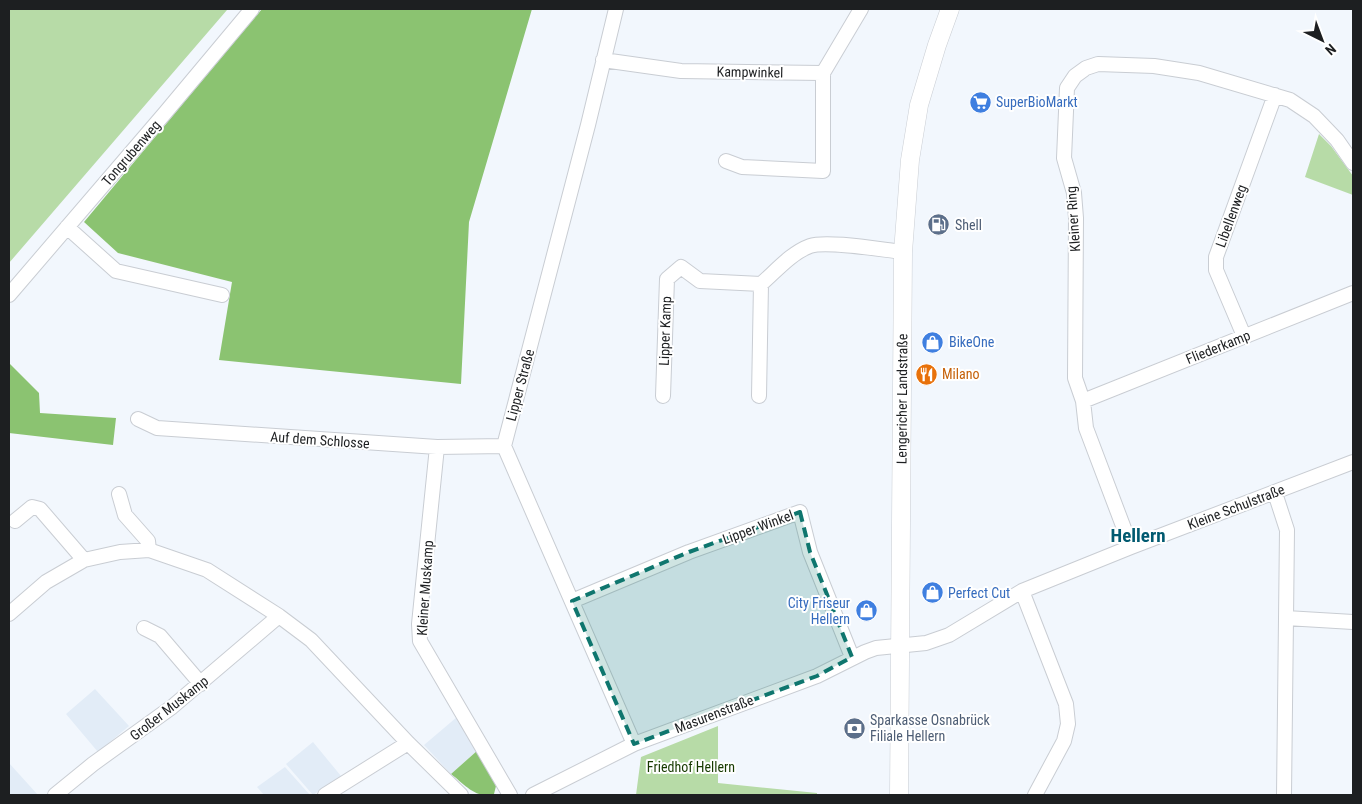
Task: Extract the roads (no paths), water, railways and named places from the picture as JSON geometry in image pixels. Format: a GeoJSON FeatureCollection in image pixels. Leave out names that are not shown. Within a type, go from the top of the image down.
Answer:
{"type":"FeatureCollection","features":[{"type":"Feature","properties":{"kind":"main road","name":"Lengericher Landstraße"},"geometry":{"type":"LineString","coordinates":[[899,795],[903,252],[910,160],[919,105],[950,9]]}},
{"type":"Feature","properties":{"kind":"street","name":"Tongrubenweg"},"geometry":{"type":"LineString","coordinates":[[9,295],[252,9]]}},
{"type":"Feature","properties":{"kind":"street","name":"Lipper Straße"},"geometry":{"type":"LineString","coordinates":[[504,446],[588,125],[616,9]]}},
{"type":"Feature","properties":{"kind":"street"},"geometry":{"type":"LineString","coordinates":[[726,161],[742,167],[823,171],[823,73],[860,9]]}},
{"type":"Feature","properties":{"kind":"street","name":"Kampwinkel"},"geometry":{"type":"LineString","coordinates":[[603,60],[681,71],[823,73]]}},
{"type":"Feature","properties":{"kind":"street","name":"Kleiner Ring"},"geometry":{"type":"LineString","coordinates":[[1130,547],[1086,428],[1083,401],[1075,378],[1076,218],[1074,193],[1064,158],[1067,88],[1075,76],[1086,68],[1098,64],[1154,66],[1199,73],[1290,100],[1314,116],[1337,140],[1353,163]]}},
{"type":"Feature","properties":{"kind":"street","name":"Libellenweg"},"geometry":{"type":"LineString","coordinates":[[1244,336],[1216,270],[1216,257],[1275,95]]}},
{"type":"Feature","properties":{"kind":"street"},"geometry":{"type":"LineString","coordinates":[[67,227],[116,270],[222,295]]}},
{"type":"Feature","properties":{"kind":"street"},"geometry":{"type":"LineString","coordinates":[[759,396],[761,284],[796,254],[811,246],[827,244],[903,252]]}},
{"type":"Feature","properties":{"kind":"street","name":"Lipper Kamp"},"geometry":{"type":"LineString","coordinates":[[663,396],[667,280],[681,267],[700,282],[761,284]]}},
{"type":"Feature","properties":{"kind":"street","name":"Fliederkamp"},"geometry":{"type":"LineString","coordinates":[[1083,401],[1353,293]]}},
{"type":"Feature","properties":{"kind":"street","name":"Auf dem Schlosse"},"geometry":{"type":"LineString","coordinates":[[138,419],[157,428],[437,447],[504,446]]}},
{"type":"Feature","properties":{"kind":"street"},"geometry":{"type":"LineString","coordinates":[[504,446],[634,744]]}},
{"type":"Feature","properties":{"kind":"street","name":"Kleiner Muskamp"},"geometry":{"type":"LineString","coordinates":[[437,447],[419,624],[420,641],[510,795]]}},
{"type":"Feature","properties":{"kind":"street","name":"Kleine Schulstraße"},"geometry":{"type":"LineString","coordinates":[[900,646],[926,643],[949,635],[1022,591],[1130,547],[1353,462]]}},
{"type":"Feature","properties":{"kind":"street"},"geometry":{"type":"LineString","coordinates":[[1275,493],[1287,530],[1284,795]]}},
{"type":"Feature","properties":{"kind":"street"},"geometry":{"type":"LineString","coordinates":[[119,494],[125,515],[148,541],[149,550]]}},
{"type":"Feature","properties":{"kind":"street"},"geometry":{"type":"LineString","coordinates":[[15,521],[32,507],[40,509],[84,560]]}},
{"type":"Feature","properties":{"kind":"street","name":"Lipper Winkel"},"geometry":{"type":"LineString","coordinates":[[572,601],[689,552],[800,512],[810,552],[852,657]]}},
{"type":"Feature","properties":{"kind":"street"},"geometry":{"type":"LineString","coordinates":[[9,614],[46,582],[84,560],[120,552],[149,550],[207,570],[279,616],[312,640],[408,743],[461,795]]}},
{"type":"Feature","properties":{"kind":"street"},"geometry":{"type":"LineString","coordinates":[[1022,591],[1066,704],[1068,724],[1064,741],[1035,795]]}},
{"type":"Feature","properties":{"kind":"street","name":"Großer Muskamp"},"geometry":{"type":"LineString","coordinates":[[55,795],[93,764],[201,684],[279,616]]}},
{"type":"Feature","properties":{"kind":"street"},"geometry":{"type":"LineString","coordinates":[[1286,618],[1353,622]]}},
{"type":"Feature","properties":{"kind":"street"},"geometry":{"type":"LineString","coordinates":[[144,628],[160,636],[201,684]]}},
{"type":"Feature","properties":{"kind":"street","name":"Masurenstraße"},"geometry":{"type":"LineString","coordinates":[[533,795],[634,744],[817,676],[852,657],[876,648],[900,646]]}},
{"type":"Feature","properties":{"kind":"street"},"geometry":{"type":"LineString","coordinates":[[325,795],[408,743]]}},
{"type":"Feature","properties":{"kind":"place","name":"SuperBioMarkt"},"geometry":{"type":"Point","coordinates":[980,102]}},
{"type":"Feature","properties":{"kind":"place","name":"Shell"},"geometry":{"type":"Point","coordinates":[939,225]}},
{"type":"Feature","properties":{"kind":"place","name":"BikeOne"},"geometry":{"type":"Point","coordinates":[933,342]}},
{"type":"Feature","properties":{"kind":"place","name":"Milano"},"geometry":{"type":"Point","coordinates":[926,374]}},
{"type":"Feature","properties":{"kind":"place","name":"Perfect Cut"},"geometry":{"type":"Point","coordinates":[932,593]}},
{"type":"Feature","properties":{"kind":"place","name":"City Friseur Hellern"},"geometry":{"type":"Point","coordinates":[866,611]}},
{"type":"Feature","properties":{"kind":"place","name":"Sparkasse Osnabrück Filiale Hellern"},"geometry":{"type":"Point","coordinates":[854,728]}},
{"type":"Feature","properties":{"kind":"district","name":"Hellern"},"geometry":{"type":"Point","coordinates":[1138,535]}},
{"type":"Feature","properties":{"kind":"park label","name":"Friedhof Hellern"},"geometry":{"type":"Point","coordinates":[691,767]}}]}
